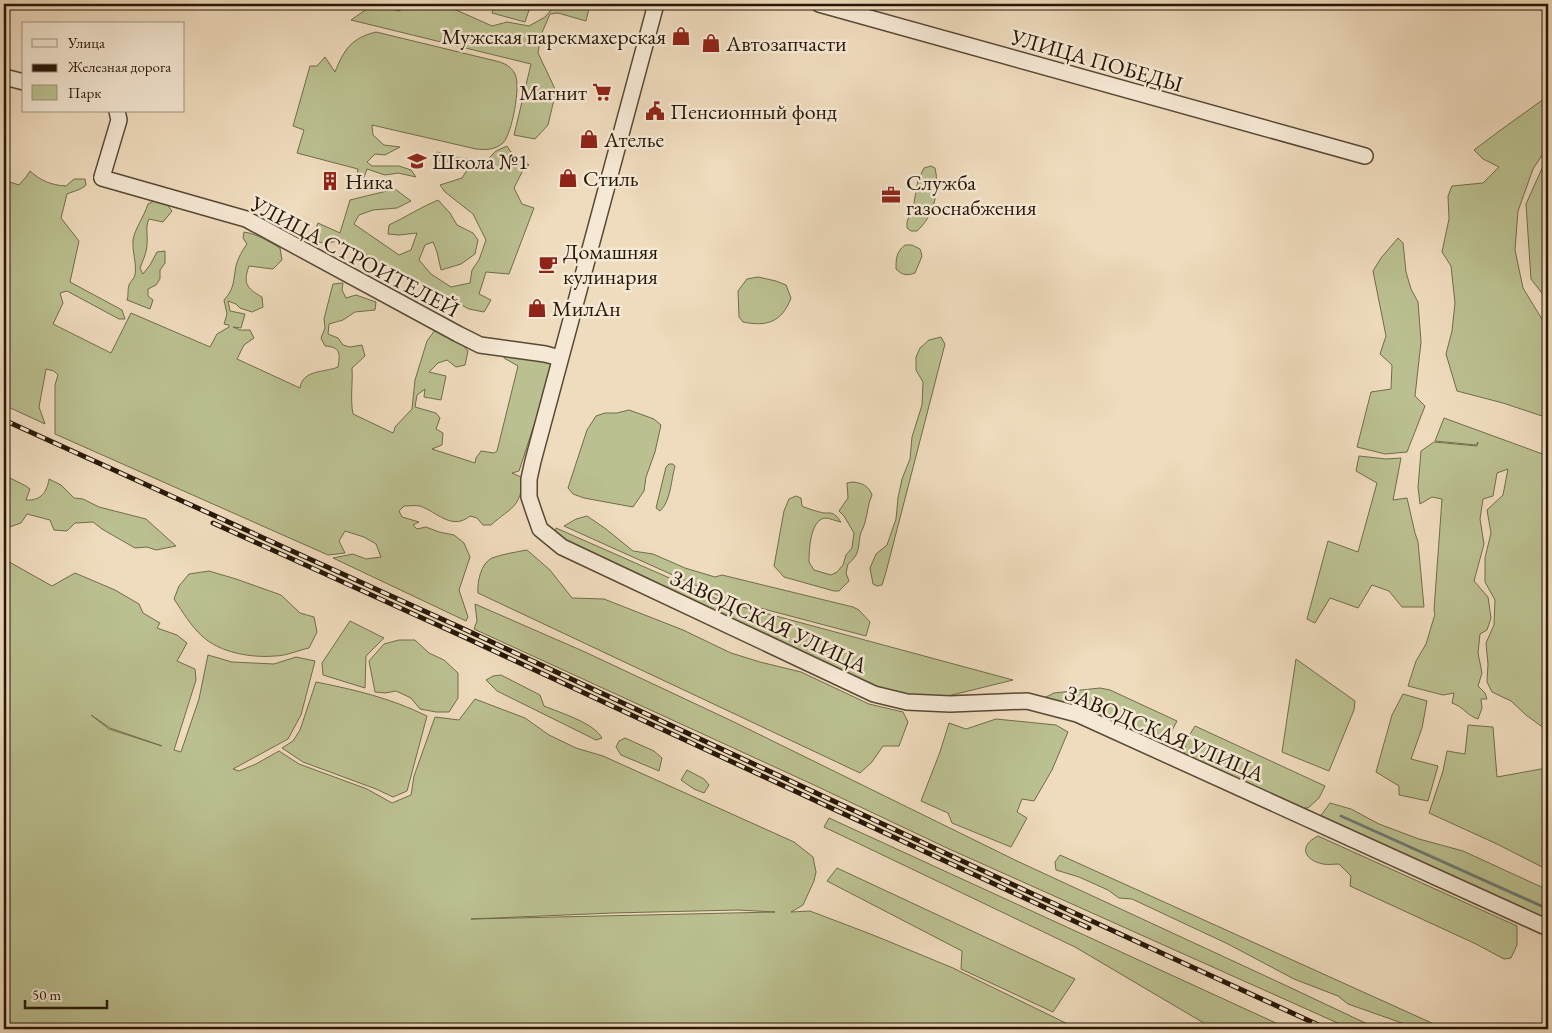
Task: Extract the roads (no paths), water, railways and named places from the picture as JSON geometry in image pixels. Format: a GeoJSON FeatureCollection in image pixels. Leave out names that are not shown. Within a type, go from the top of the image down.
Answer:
{"type":"FeatureCollection","features":[{"type":"Feature","properties":{"kind":"street","name":"ЗАВОДСКАЯ УЛИЦА"},"geometry":{"type":"LineString","coordinates":[[656,4],[529,479],[529,497],[540,529],[562,547],[874,694],[907,702],[950,704],[1028,701],[1077,714],[1548,928]]}},
{"type":"Feature","properties":{"kind":"street","name":"УЛИЦА ПОБЕДЫ"},"geometry":{"type":"LineString","coordinates":[[818,4],[1365,156]]}},
{"type":"Feature","properties":{"kind":"street"},"geometry":{"type":"LineString","coordinates":[[4,77],[22,82]]}},
{"type":"Feature","properties":{"kind":"street","name":"УЛИЦА СТРОИТЕЛЕЙ"},"geometry":{"type":"LineString","coordinates":[[117,112],[120,120],[102,177],[246,219],[480,345],[545,354],[560,358]]}},
{"type":"Feature","properties":{"kind":"waterway"},"geometry":{"type":"LineString","coordinates":[[1341,816],[1548,909]]}},
{"type":"Feature","properties":{"kind":"railway"},"geometry":{"type":"LineString","coordinates":[[4,420],[466,630],[1327,1029]]}},
{"type":"Feature","properties":{"kind":"railway"},"geometry":{"type":"LineString","coordinates":[[213,523],[464,637],[1089,928]]}},
{"type":"Feature","properties":{"kind":"place","name":"Мужская парекмахерская"},"geometry":{"type":"Point","coordinates":[681,36]}},
{"type":"Feature","properties":{"kind":"place","name":"Автозапчасти"},"geometry":{"type":"Point","coordinates":[711,43]}},
{"type":"Feature","properties":{"kind":"place","name":"Магнит"},"geometry":{"type":"Point","coordinates":[602,92]}},
{"type":"Feature","properties":{"kind":"place","name":"Пенсионный фонд"},"geometry":{"type":"Point","coordinates":[655,111]}},
{"type":"Feature","properties":{"kind":"place","name":"Ателье"},"geometry":{"type":"Point","coordinates":[589,139]}},
{"type":"Feature","properties":{"kind":"place","name":"Школа №1"},"geometry":{"type":"Point","coordinates":[417,161]}},
{"type":"Feature","properties":{"kind":"place","name":"Стиль"},"geometry":{"type":"Point","coordinates":[568,178]}},
{"type":"Feature","properties":{"kind":"place","name":"Ника"},"geometry":{"type":"Point","coordinates":[330,181]}},
{"type":"Feature","properties":{"kind":"place","name":"Служба газоснабжения"},"geometry":{"type":"Point","coordinates":[891,195]}},
{"type":"Feature","properties":{"kind":"place","name":"Домашняя кулинария"},"geometry":{"type":"Point","coordinates":[548,264]}},
{"type":"Feature","properties":{"kind":"place","name":"МилАн"},"geometry":{"type":"Point","coordinates":[537,308]}}]}
